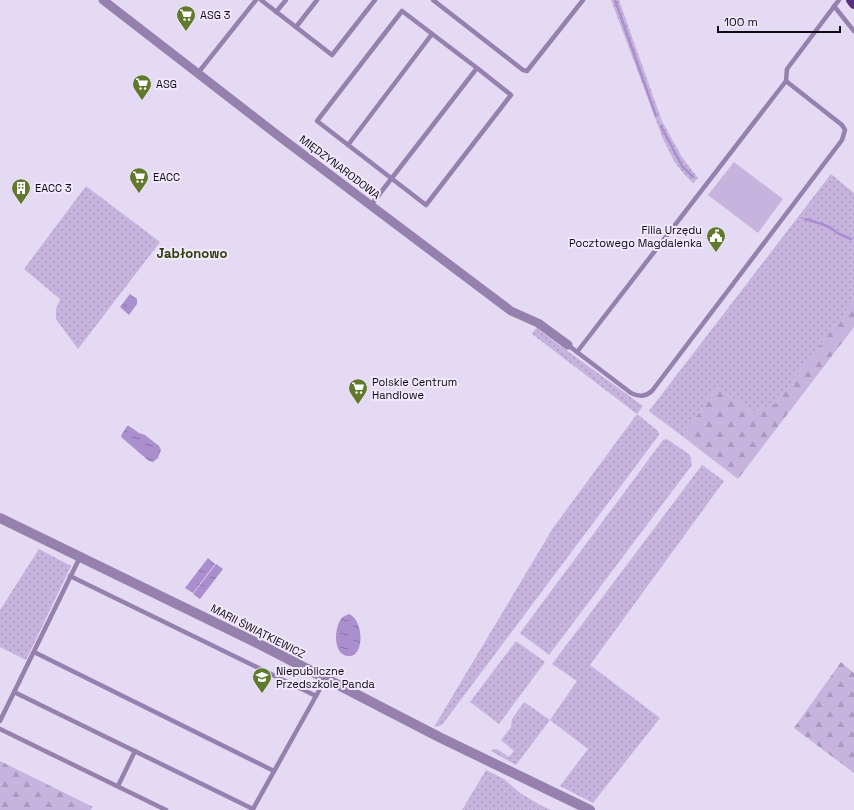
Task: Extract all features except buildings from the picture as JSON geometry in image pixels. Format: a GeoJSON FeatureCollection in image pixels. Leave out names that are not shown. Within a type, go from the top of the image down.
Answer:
{"type":"FeatureCollection","features":[{"type":"Feature","properties":{"kind":"main road"},"geometry":{"type":"LineString","coordinates":[[851,0],[854,4]]}},
{"type":"Feature","properties":{"kind":"street","name":"MIĘDZYNARODOWA"},"geometry":{"type":"LineString","coordinates":[[103,0],[512,311],[538,323],[568,345]]}},
{"type":"Feature","properties":{"kind":"street","name":"MARII ŚWIĄTKIEWICZ"},"geometry":{"type":"LineString","coordinates":[[0,518],[248,639],[439,737],[590,810]]}},
{"type":"Feature","properties":{"kind":"lane"},"geometry":{"type":"LineString","coordinates":[[198,73],[256,0]]}},
{"type":"Feature","properties":{"kind":"lane"},"geometry":{"type":"LineString","coordinates":[[261,0],[332,55],[375,0]]}},
{"type":"Feature","properties":{"kind":"lane"},"geometry":{"type":"LineString","coordinates":[[276,12],[286,0]]}},
{"type":"Feature","properties":{"kind":"lane"},"geometry":{"type":"LineString","coordinates":[[296,27],[317,0]]}},
{"type":"Feature","properties":{"kind":"lane"},"geometry":{"type":"LineString","coordinates":[[433,0],[527,72],[582,0]]}},
{"type":"Feature","properties":{"kind":"lane"},"geometry":{"type":"LineString","coordinates":[[578,352],[786,81],[787,69],[839,0]]}},
{"type":"Feature","properties":{"kind":"lane"},"geometry":{"type":"LineString","coordinates":[[834,6],[854,31]]}},
{"type":"Feature","properties":{"kind":"lane"},"geometry":{"type":"LineString","coordinates":[[402,11],[432,34],[511,95],[426,205],[317,121],[402,11]]}},
{"type":"Feature","properties":{"kind":"lane"},"geometry":{"type":"LineString","coordinates":[[348,145],[432,34]]}},
{"type":"Feature","properties":{"kind":"lane"},"geometry":{"type":"LineString","coordinates":[[371,205],[477,68]]}},
{"type":"Feature","properties":{"kind":"lane"},"geometry":{"type":"LineString","coordinates":[[568,345],[636,396],[644,396],[652,391],[842,140],[845,130],[842,125],[786,81]]}},
{"type":"Feature","properties":{"kind":"lane"},"geometry":{"type":"LineString","coordinates":[[0,721],[80,557]]}},
{"type":"Feature","properties":{"kind":"lane"},"geometry":{"type":"LineString","coordinates":[[70,576],[316,696]]}},
{"type":"Feature","properties":{"kind":"lane"},"geometry":{"type":"LineString","coordinates":[[34,652],[274,771]]}},
{"type":"Feature","properties":{"kind":"lane"},"geometry":{"type":"LineString","coordinates":[[14,692],[252,809],[326,678]]}},
{"type":"Feature","properties":{"kind":"lane"},"geometry":{"type":"LineString","coordinates":[[0,729],[166,810]]}},
{"type":"Feature","properties":{"kind":"lane"},"geometry":{"type":"LineString","coordinates":[[118,786],[135,751]]}},
{"type":"Feature","properties":{"kind":"green space"},"geometry":{"type":"Polygon","coordinates":[[[611,0],[619,0],[662,121],[682,157],[698,178],[693,183],[674,161],[663,139],[611,0]]]}},
{"type":"Feature","properties":{"kind":"green space"},"geometry":{"type":"Polygon","coordinates":[[[734,162],[783,199],[758,233],[708,195],[734,162]]]}},
{"type":"Feature","properties":{"kind":"green space"},"geometry":{"type":"Polygon","coordinates":[[[831,174],[854,193],[854,298],[850,306],[775,404],[751,412],[718,387],[682,436],[649,411],[831,174]]]}},
{"type":"Feature","properties":{"kind":"green space"},"geometry":{"type":"Polygon","coordinates":[[[86,186],[160,242],[78,349],[56,319],[56,309],[60,299],[24,269],[86,186]]]}},
{"type":"Feature","properties":{"kind":"green space"},"geometry":{"type":"Polygon","coordinates":[[[854,298],[854,327],[738,479],[682,436],[718,387],[751,412],[775,404],[850,306],[854,298]]]}},
{"type":"Feature","properties":{"kind":"green space"},"geometry":{"type":"Polygon","coordinates":[[[536,328],[643,406],[637,414],[532,334],[536,328]]]}},
{"type":"Feature","properties":{"kind":"green space"},"geometry":{"type":"Polygon","coordinates":[[[637,414],[658,431],[659,435],[442,725],[434,727],[553,528],[637,414]]]}},
{"type":"Feature","properties":{"kind":"green space"},"geometry":{"type":"Polygon","coordinates":[[[667,439],[690,455],[692,465],[549,655],[520,633],[663,440],[667,439]]]}},
{"type":"Feature","properties":{"kind":"green space"},"geometry":{"type":"Polygon","coordinates":[[[702,465],[724,481],[590,665],[660,718],[593,803],[560,786],[588,749],[550,720],[577,681],[552,664],[702,465]]]}},
{"type":"Feature","properties":{"kind":"green space"},"geometry":{"type":"Polygon","coordinates":[[[39,549],[71,566],[26,660],[0,647],[0,610],[39,549]]]}},
{"type":"Feature","properties":{"kind":"green space"},"geometry":{"type":"Polygon","coordinates":[[[516,641],[545,662],[499,724],[470,702],[516,641]]]}},
{"type":"Feature","properties":{"kind":"green space"},"geometry":{"type":"Polygon","coordinates":[[[841,662],[854,673],[854,773],[794,728],[841,662]]]}},
{"type":"Feature","properties":{"kind":"green space"},"geometry":{"type":"Polygon","coordinates":[[[524,702],[550,720],[516,765],[491,751],[497,749],[509,757],[514,751],[501,740],[511,727],[512,719],[524,702]]]}},
{"type":"Feature","properties":{"kind":"green space"},"geometry":{"type":"Polygon","coordinates":[[[0,761],[93,807],[91,810],[0,810],[0,761]]]}},
{"type":"Feature","properties":{"kind":"green space"},"geometry":{"type":"Polygon","coordinates":[[[486,770],[504,779],[520,793],[551,810],[462,810],[486,770]]]}},
{"type":"Feature","properties":{"kind":"water"},"geometry":{"type":"Polygon","coordinates":[[[130,294],[137,299],[137,304],[129,315],[120,307],[130,294]]]}},
{"type":"Feature","properties":{"kind":"water"},"geometry":{"type":"Polygon","coordinates":[[[127,426],[145,435],[159,446],[161,450],[158,458],[153,462],[149,461],[121,437],[127,426]]]}},
{"type":"Feature","properties":{"kind":"water"},"geometry":{"type":"Polygon","coordinates":[[[208,558],[215,564],[193,593],[185,588],[208,558]]]}},
{"type":"Feature","properties":{"kind":"water"},"geometry":{"type":"Polygon","coordinates":[[[216,564],[223,569],[200,599],[193,594],[216,564]]]}},
{"type":"Feature","properties":{"kind":"water"},"geometry":{"type":"Polygon","coordinates":[[[349,614],[358,623],[360,630],[360,645],[354,655],[348,656],[339,650],[336,632],[340,621],[343,617],[349,614]]]}},
{"type":"Feature","properties":{"kind":"waterway"},"geometry":{"type":"LineString","coordinates":[[615,0],[656,116]]}},
{"type":"Feature","properties":{"kind":"waterway"},"geometry":{"type":"LineString","coordinates":[[661,126],[682,166],[693,177]]}},
{"type":"Feature","properties":{"kind":"waterway"},"geometry":{"type":"LineString","coordinates":[[805,219],[822,224],[851,239]]}},
{"type":"Feature","properties":{"kind":"place","name":"ASG 3"},"geometry":{"type":"Point","coordinates":[186,32]}},
{"type":"Feature","properties":{"kind":"place","name":"ASG"},"geometry":{"type":"Point","coordinates":[142,101]}},
{"type":"Feature","properties":{"kind":"place","name":"EACC"},"geometry":{"type":"Point","coordinates":[139,194]}},
{"type":"Feature","properties":{"kind":"place","name":"EACC 3"},"geometry":{"type":"Point","coordinates":[21,205]}},
{"type":"Feature","properties":{"kind":"place","name":"Filia Urzędu Pocztowego Magdalenka"},"geometry":{"type":"Point","coordinates":[716,253]}},
{"type":"Feature","properties":{"kind":"place","name":"Polskie Centrum Handlowe"},"geometry":{"type":"Point","coordinates":[358,405]}},
{"type":"Feature","properties":{"kind":"place","name":"Niepubliczne Przedszkole Panda"},"geometry":{"type":"Point","coordinates":[262,694]}},
{"type":"Feature","properties":{"kind":"district","name":"Jabłonowo"},"geometry":{"type":"Point","coordinates":[192,253]}}]}
